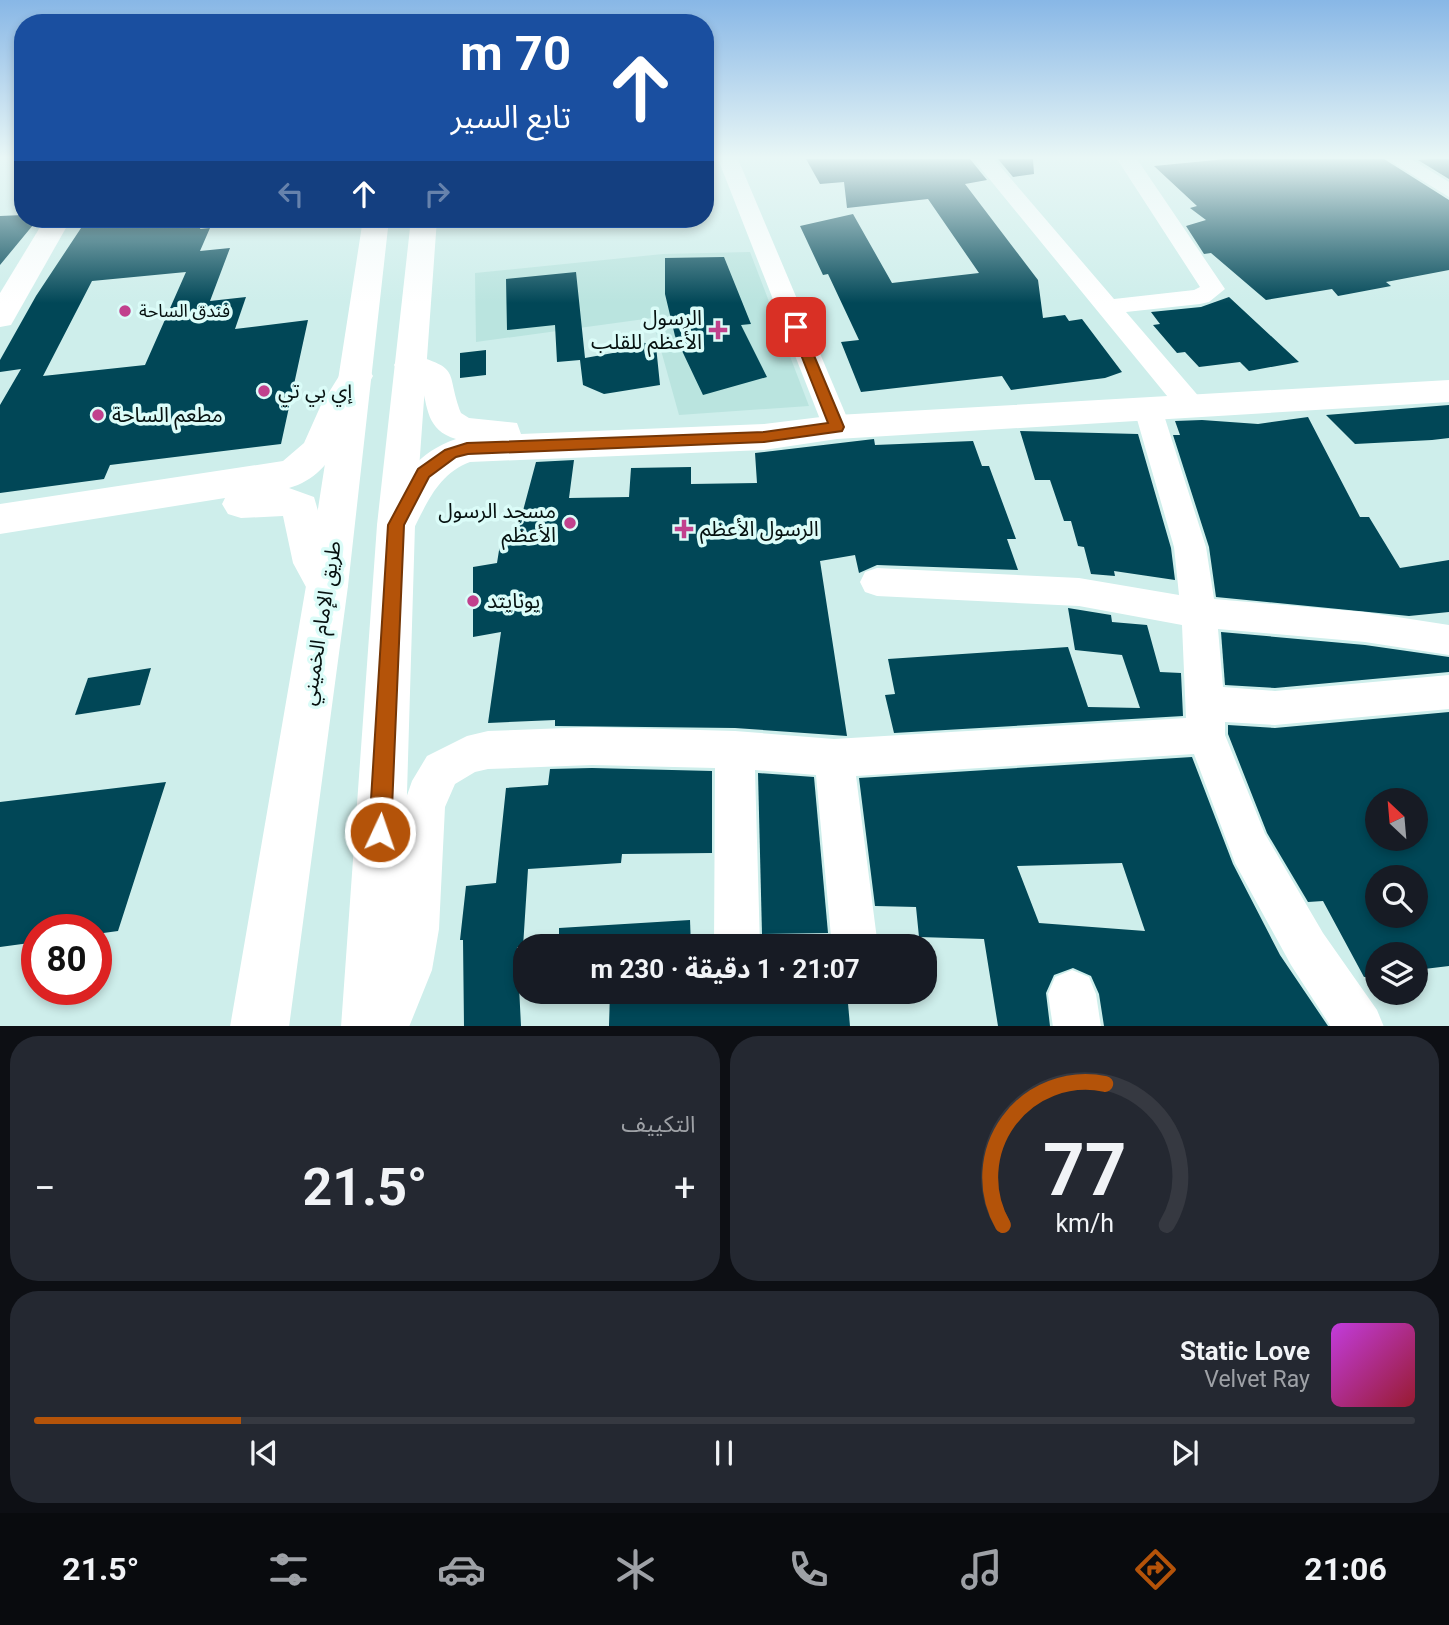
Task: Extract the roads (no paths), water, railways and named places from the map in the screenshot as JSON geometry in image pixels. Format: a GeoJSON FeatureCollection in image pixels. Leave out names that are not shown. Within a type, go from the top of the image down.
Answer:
{"type":"FeatureCollection","features":[{"type":"Feature","properties":{"kind":"main road"},"geometry":{"type":"LineString","coordinates":[[0,318],[53,228]]}},
{"type":"Feature","properties":{"kind":"main road","name":"طريق الإمام الخميني"},"geometry":{"type":"LineString","coordinates":[[259,1026],[327,586],[375,228]]}},
{"type":"Feature","properties":{"kind":"main road"},"geometry":{"type":"LineString","coordinates":[[370,1026],[396,525],[423,228]]}},
{"type":"Feature","properties":{"kind":"main road"},"geometry":{"type":"LineString","coordinates":[[410,365],[428,370],[437,378],[442,413],[468,440]]}},
{"type":"Feature","properties":{"kind":"main road"},"geometry":{"type":"LineString","coordinates":[[0,519],[290,474],[310,464],[317,456],[334,414],[357,374]]}},
{"type":"Feature","properties":{"kind":"main road"},"geometry":{"type":"LineString","coordinates":[[396,525],[424,473],[468,440],[764,437],[835,427],[1449,391]]}},
{"type":"Feature","properties":{"kind":"main road"},"geometry":{"type":"LineString","coordinates":[[0,539],[285,500],[296,505],[302,512],[313,563],[327,586]]}},
{"type":"Feature","properties":{"kind":"street"},"geometry":{"type":"LineString","coordinates":[[747,207],[835,427]]}},
{"type":"Feature","properties":{"kind":"street"},"geometry":{"type":"LineString","coordinates":[[1023,207],[1191,406]]}},
{"type":"Feature","properties":{"kind":"street"},"geometry":{"type":"LineString","coordinates":[[1108,307],[1200,297],[1213,289],[1159,207]]}},
{"type":"Feature","properties":{"kind":"street"},"geometry":{"type":"LineString","coordinates":[[1148,409],[1190,547],[1204,657],[1205,719],[1255,858],[1307,948],[1359,1026]]}},
{"type":"Feature","properties":{"kind":"street"},"geometry":{"type":"LineString","coordinates":[[877,582],[1079,592],[1200,613],[1366,627],[1449,640]]}},
{"type":"Feature","properties":{"kind":"street"},"geometry":{"type":"LineString","coordinates":[[385,1026],[409,970],[416,929],[424,807],[432,781],[441,770],[467,755],[488,750],[592,746],[735,750],[834,758],[1205,719],[1275,708],[1449,692]]}},
{"type":"Feature","properties":{"kind":"street"},"geometry":{"type":"LineString","coordinates":[[735,750],[737,934]]}},
{"type":"Feature","properties":{"kind":"street"},"geometry":{"type":"LineString","coordinates":[[834,758],[854,934]]}},
{"type":"Feature","properties":{"kind":"place","name":"فندق الساحة"},"geometry":{"type":"Point","coordinates":[125,311]}},
{"type":"Feature","properties":{"kind":"place","name":"الرسول الأعظم للقلب"},"geometry":{"type":"Point","coordinates":[718,330]}},
{"type":"Feature","properties":{"kind":"place","name":"إي بي تي"},"geometry":{"type":"Point","coordinates":[264,391]}},
{"type":"Feature","properties":{"kind":"place","name":"مطعم الساحة"},"geometry":{"type":"Point","coordinates":[98,415]}},
{"type":"Feature","properties":{"kind":"place","name":"مسجد الرسول الأعظم"},"geometry":{"type":"Point","coordinates":[570,523]}},
{"type":"Feature","properties":{"kind":"place","name":"الرسول الأعظم"},"geometry":{"type":"Point","coordinates":[684,529]}},
{"type":"Feature","properties":{"kind":"place","name":"يونايتد"},"geometry":{"type":"Point","coordinates":[473,601]}}]}
